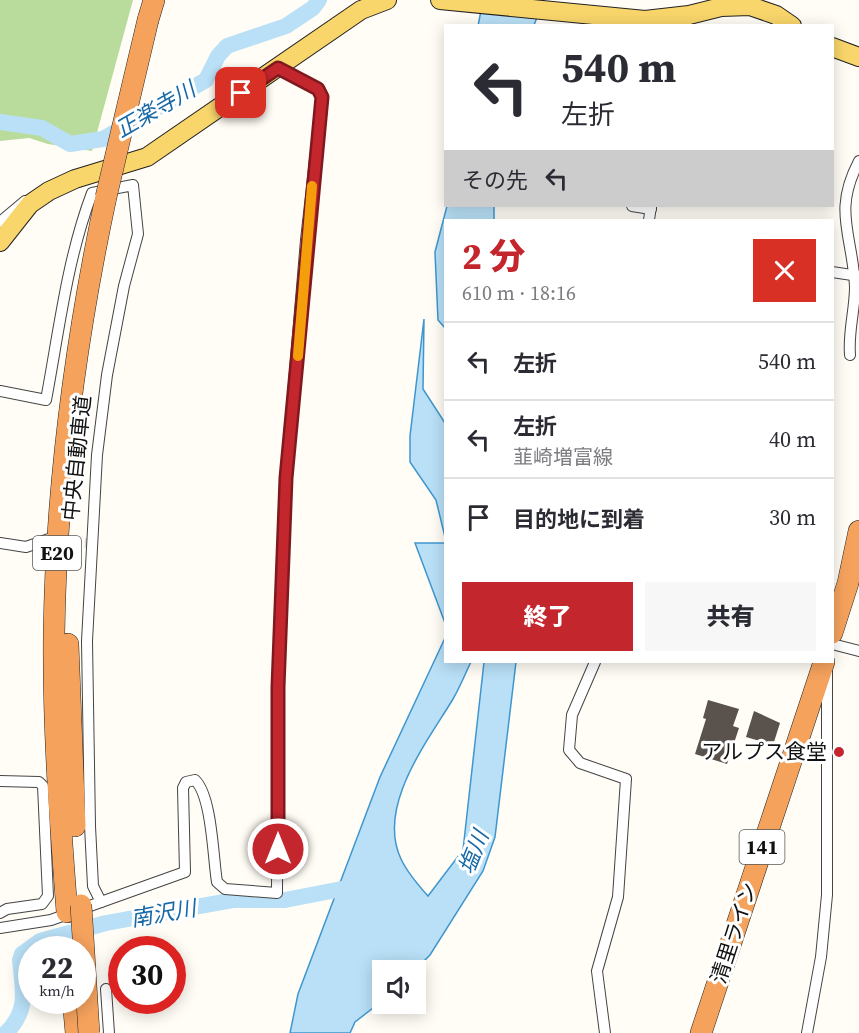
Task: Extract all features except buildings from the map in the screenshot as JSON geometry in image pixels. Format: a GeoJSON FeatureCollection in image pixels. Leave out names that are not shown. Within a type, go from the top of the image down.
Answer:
{"type":"FeatureCollection","features":[{"type":"Feature","properties":{"kind":"highway","name":"中央自動車道"},"geometry":{"type":"LineString","coordinates":[[88,1033],[83,906],[73,799],[68,652],[70,525],[87,367],[113,196],[158,9]]}},
{"type":"Feature","properties":{"kind":"highway"},"geometry":{"type":"LineString","coordinates":[[834,627],[848,583],[859,531]]}},
{"type":"Feature","properties":{"kind":"highway","name":"清里ライン"},"geometry":{"type":"LineString","coordinates":[[701,1033],[825,663]]}},
{"type":"Feature","properties":{"kind":"highway","name":"中央自動車道"},"geometry":{"type":"LineString","coordinates":[[74,936],[83,906]]}},
{"type":"Feature","properties":{"kind":"highway"},"geometry":{"type":"LineString","coordinates":[[74,1014],[76,1033]]}},
{"type":"Feature","properties":{"kind":"main road"},"geometry":{"type":"LineString","coordinates":[[0,242],[30,204],[49,191],[75,179],[147,157],[278,68],[358,5],[387,0]]}},
{"type":"Feature","properties":{"kind":"main road"},"geometry":{"type":"LineString","coordinates":[[440,0],[645,20],[692,20],[735,3],[762,9],[788,24]]}},
{"type":"Feature","properties":{"kind":"main road"},"geometry":{"type":"LineString","coordinates":[[834,48],[859,57]]}},
{"type":"Feature","properties":{"kind":"street"},"geometry":{"type":"LineString","coordinates":[[0,928],[51,921],[83,906],[184,872],[183,788],[186,782],[195,780],[200,785],[206,804],[216,882],[225,889],[277,893],[278,687],[286,478],[322,97],[318,89],[278,68]]}},
{"type":"Feature","properties":{"kind":"street"},"geometry":{"type":"LineString","coordinates":[[850,355],[848,328],[857,276],[844,213],[848,182],[859,161]]}},
{"type":"Feature","properties":{"kind":"street"},"geometry":{"type":"LineString","coordinates":[[0,391],[46,400],[70,274],[83,218],[92,194],[133,184],[138,234],[124,286],[107,375],[92,512],[87,641],[87,768],[93,885],[83,906]]}},
{"type":"Feature","properties":{"kind":"street"},"geometry":{"type":"LineString","coordinates":[[0,222],[26,201],[30,204]]}},
{"type":"Feature","properties":{"kind":"street"},"geometry":{"type":"LineString","coordinates":[[834,272],[857,276]]}},
{"type":"Feature","properties":{"kind":"street"},"geometry":{"type":"LineString","coordinates":[[0,543],[26,548],[49,539]]}},
{"type":"Feature","properties":{"kind":"street"},"geometry":{"type":"LineString","coordinates":[[834,645],[859,651]]}},
{"type":"Feature","properties":{"kind":"street"},"geometry":{"type":"LineString","coordinates":[[595,663],[572,715],[570,750],[580,763],[626,779],[618,897],[597,971],[605,1033]]}},
{"type":"Feature","properties":{"kind":"street"},"geometry":{"type":"LineString","coordinates":[[807,1033],[821,957],[827,895],[825,663]]}},
{"type":"Feature","properties":{"kind":"street"},"geometry":{"type":"LineString","coordinates":[[0,781],[39,782],[43,786],[48,896],[42,904],[8,909],[0,913]]}},
{"type":"Feature","properties":{"kind":"street"},"geometry":{"type":"LineString","coordinates":[[106,989],[109,1033]]}},
{"type":"Feature","properties":{"kind":"green space"},"geometry":{"type":"Polygon","coordinates":[[[0,0],[133,0],[92,151],[48,144],[29,138],[0,141],[0,0]]]}},
{"type":"Feature","properties":{"kind":"water"},"geometry":{"type":"Polygon","coordinates":[[[483,0],[544,0],[534,24],[478,24],[483,0]]]}},
{"type":"Feature","properties":{"kind":"water"},"geometry":{"type":"Polygon","coordinates":[[[447,207],[494,207],[494,219],[444,219],[444,327],[438,320],[435,252],[447,207]]]}},
{"type":"Feature","properties":{"kind":"water"},"geometry":{"type":"Polygon","coordinates":[[[424,319],[423,389],[444,421],[444,533],[436,500],[410,462],[410,436],[424,319]]]}},
{"type":"Feature","properties":{"kind":"water"},"geometry":{"type":"Polygon","coordinates":[[[415,543],[444,543],[444,620],[415,543]]]}},
{"type":"Feature","properties":{"kind":"water","name":"塩川"},"geometry":{"type":"Polygon","coordinates":[[[444,640],[444,663],[471,663],[456,694],[408,775],[395,818],[395,839],[401,859],[413,879],[428,896],[463,850],[484,663],[516,663],[495,837],[483,871],[430,955],[425,960],[372,960],[372,1009],[355,1022],[350,1033],[290,1033],[298,994],[380,777],[444,640]]]}},
{"type":"Feature","properties":{"kind":"waterway","name":"正楽寺川"},"geometry":{"type":"LineString","coordinates":[[0,122],[42,128],[70,144],[103,139],[206,80],[218,56],[227,46],[286,26],[313,8],[319,0]]}},
{"type":"Feature","properties":{"kind":"waterway","name":"南沢川"},"geometry":{"type":"LineString","coordinates":[[6,1033],[18,1016],[23,999],[20,960],[22,954],[40,941],[106,923],[234,900],[285,900],[357,886]]}},
{"type":"Feature","properties":{"kind":"tunnel"},"geometry":{"type":"LineString","coordinates":[[55,540],[89,543]]}},
{"type":"Feature","properties":{"kind":"slow traffic"},"geometry":{"type":"LineString","coordinates":[[298,356],[312,186]]}},
{"type":"Feature","properties":{"kind":"place","name":"アルプス食堂"},"geometry":{"type":"Point","coordinates":[839,752]}},
{"type":"Feature","properties":{"kind":"route"},"geometry":{"type":"LineString","coordinates":[[241,93],[278,68],[318,89],[322,97],[306,240],[286,478],[278,687],[278,849]]}}]}
